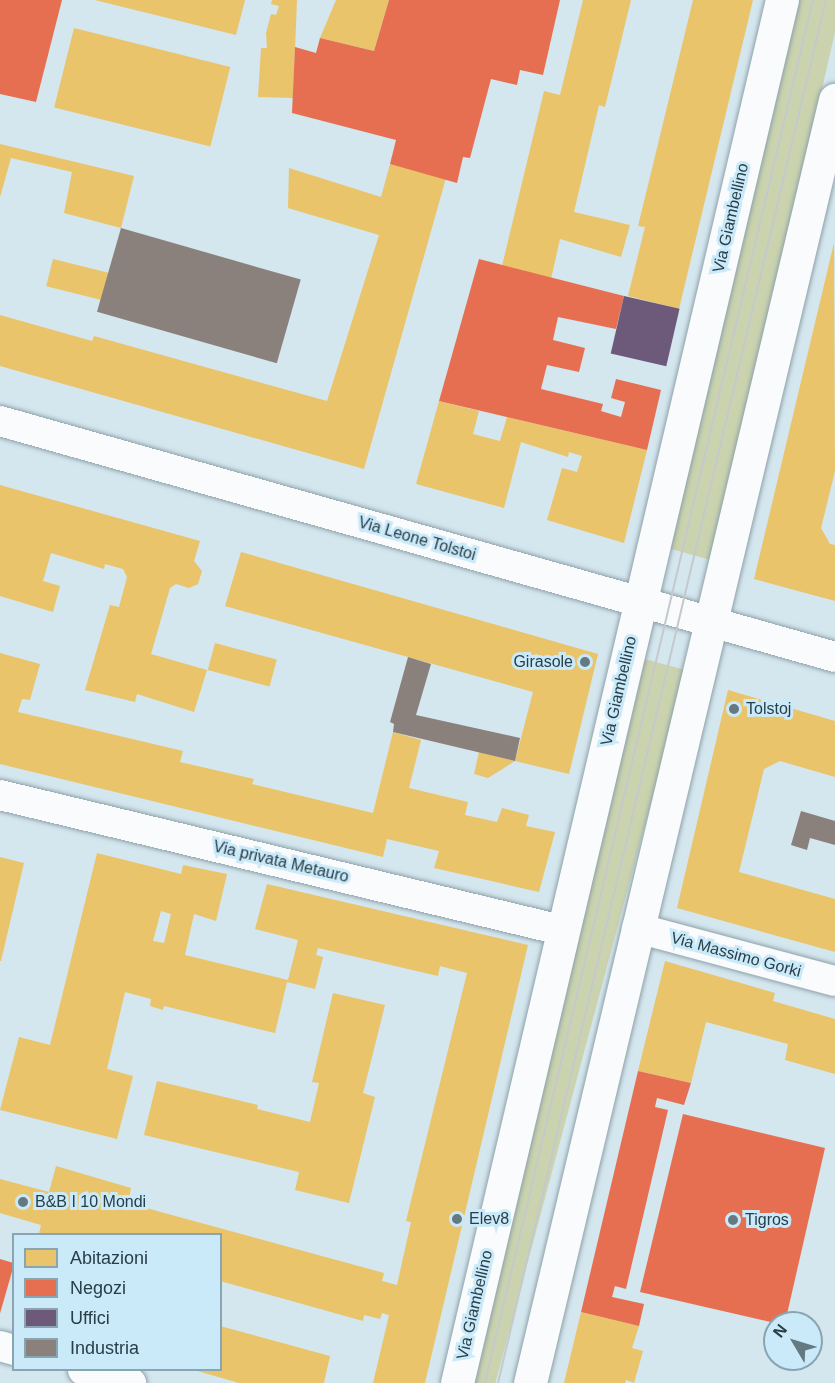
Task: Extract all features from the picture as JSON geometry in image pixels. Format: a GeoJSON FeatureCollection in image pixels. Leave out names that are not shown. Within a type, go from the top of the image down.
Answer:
{"type":"FeatureCollection","features":[{"type":"Feature","properties":{"kind":"street","name":"Via Giambellino"},"geometry":{"type":"LineString","coordinates":[[457,1383],[561,930],[782,0]]}},
{"type":"Feature","properties":{"kind":"street"},"geometry":{"type":"LineString","coordinates":[[530,1383],[835,100]]}},
{"type":"Feature","properties":{"kind":"street","name":"Via Leone Tolstoi"},"geometry":{"type":"LineString","coordinates":[[0,421],[835,657]]}},
{"type":"Feature","properties":{"kind":"street","name":"Via privata Metauro"},"geometry":{"type":"LineString","coordinates":[[0,795],[561,930]]}},
{"type":"Feature","properties":{"kind":"street","name":"Via Massimo Gorki"},"geometry":{"type":"LineString","coordinates":[[637,928],[835,981]]}},
{"type":"Feature","properties":{"kind":"street"},"geometry":{"type":"LineString","coordinates":[[87,1371],[131,1383]]}},
{"type":"Feature","properties":{"kind":"green space"},"geometry":{"type":"Polygon","coordinates":[[[797,0],[835,0],[835,32],[714,561],[668,548],[797,0]]]}},
{"type":"Feature","properties":{"kind":"green space"},"geometry":{"type":"Polygon","coordinates":[[[641,658],[686,670],[495,1383],[464,1383],[448,1379],[641,658]]]}},
{"type":"Feature","properties":{"kind":"building: Abitazioni"},"geometry":{"type":"Polygon","coordinates":[[[95,0],[245,0],[236,35],[95,0]]]}},
{"type":"Feature","properties":{"kind":"building: Abitazioni"},"geometry":{"type":"Polygon","coordinates":[[[272,0],[297,0],[293,98],[258,97],[261,48],[267,48],[266,33],[271,14],[276,15],[279,6],[271,4],[272,0]]]}},
{"type":"Feature","properties":{"kind":"building: Abitazioni"},"geometry":{"type":"Polygon","coordinates":[[[336,0],[389,0],[374,51],[320,38],[336,0]]]}},
{"type":"Feature","properties":{"kind":"building: Abitazioni"},"geometry":{"type":"Polygon","coordinates":[[[583,0],[631,0],[605,107],[599,105],[574,212],[630,225],[621,257],[560,239],[551,279],[502,266],[544,91],[560,95],[583,0]]]}},
{"type":"Feature","properties":{"kind":"building: Abitazioni"},"geometry":{"type":"Polygon","coordinates":[[[693,0],[753,0],[679,309],[628,296],[645,227],[638,226],[693,0]]]}},
{"type":"Feature","properties":{"kind":"building: Abitazioni"},"geometry":{"type":"Polygon","coordinates":[[[74,28],[230,67],[210,147],[54,108],[74,28]]]}},
{"type":"Feature","properties":{"kind":"building: Abitazioni"},"geometry":{"type":"Polygon","coordinates":[[[0,144],[134,176],[121,228],[64,213],[72,172],[11,158],[0,197],[0,144]]]}},
{"type":"Feature","properties":{"kind":"building: Abitazioni"},"geometry":{"type":"Polygon","coordinates":[[[390,164],[446,178],[364,469],[0,366],[0,315],[92,341],[94,336],[327,401],[379,235],[288,208],[289,168],[381,197],[390,164]]]}},
{"type":"Feature","properties":{"kind":"building: Abitazioni"},"geometry":{"type":"Polygon","coordinates":[[[834,243],[835,471],[821,528],[830,544],[835,545],[835,601],[754,579],[834,243]]]}},
{"type":"Feature","properties":{"kind":"building: Abitazioni"},"geometry":{"type":"Polygon","coordinates":[[[53,259],[109,273],[103,300],[46,286],[53,259]]]}},
{"type":"Feature","properties":{"kind":"building: Abitazioni"},"geometry":{"type":"Polygon","coordinates":[[[439,401],[479,411],[473,434],[500,441],[507,417],[647,450],[624,543],[547,520],[562,468],[577,472],[582,456],[569,452],[568,457],[521,442],[504,508],[416,484],[439,401]]]}},
{"type":"Feature","properties":{"kind":"building: Abitazioni"},"geometry":{"type":"Polygon","coordinates":[[[0,485],[200,541],[194,561],[202,571],[198,584],[189,588],[176,584],[170,588],[151,654],[207,670],[194,712],[137,694],[135,702],[85,690],[110,605],[119,607],[127,577],[123,569],[105,564],[104,569],[51,553],[43,581],[60,586],[53,612],[0,596],[0,485]]]}},
{"type":"Feature","properties":{"kind":"building: Abitazioni"},"geometry":{"type":"Polygon","coordinates":[[[241,552],[598,654],[569,774],[515,761],[533,692],[225,606],[241,552]]]}},
{"type":"Feature","properties":{"kind":"building: Abitazioni"},"geometry":{"type":"Polygon","coordinates":[[[215,643],[277,660],[270,687],[208,670],[215,643]]]}},
{"type":"Feature","properties":{"kind":"building: Abitazioni"},"geometry":{"type":"Polygon","coordinates":[[[0,653],[40,664],[30,700],[22,699],[18,712],[183,751],[180,762],[254,779],[252,784],[373,813],[393,732],[421,740],[409,788],[468,802],[465,815],[497,822],[502,808],[529,815],[526,826],[555,832],[539,892],[434,868],[439,851],[387,839],[383,857],[0,764],[0,653]]]}},
{"type":"Feature","properties":{"kind":"building: Abitazioni"},"geometry":{"type":"Polygon","coordinates":[[[728,690],[835,721],[835,777],[780,761],[764,769],[739,872],[835,899],[835,952],[677,908],[728,690]]]}},
{"type":"Feature","properties":{"kind":"building: Abitazioni"},"geometry":{"type":"Polygon","coordinates":[[[479,752],[515,761],[488,778],[474,774],[479,752]]]}},
{"type":"Feature","properties":{"kind":"building: Abitazioni"},"geometry":{"type":"Polygon","coordinates":[[[97,853],[181,874],[183,865],[227,874],[216,921],[194,914],[185,955],[288,980],[298,940],[255,929],[267,884],[528,945],[425,1383],[373,1383],[389,1315],[382,1313],[380,1319],[364,1315],[363,1321],[222,1282],[222,1233],[39,1233],[41,1225],[0,1213],[0,1179],[49,1192],[56,1166],[131,1188],[128,1203],[384,1273],[382,1281],[397,1285],[411,1222],[406,1221],[467,973],[440,966],[438,976],[318,948],[316,955],[323,957],[315,989],[287,982],[275,1033],[164,1006],[163,1010],[150,1006],[151,999],[125,992],[107,1069],[133,1076],[117,1139],[0,1110],[19,1037],[50,1045],[97,853]],[[161,911],[153,941],[164,943],[171,914],[161,911]]]}},
{"type":"Feature","properties":{"kind":"building: Abitazioni"},"geometry":{"type":"Polygon","coordinates":[[[0,857],[24,863],[1,961],[0,961],[0,857]]]}},
{"type":"Feature","properties":{"kind":"building: Abitazioni"},"geometry":{"type":"Polygon","coordinates":[[[665,961],[775,993],[773,1001],[835,1019],[835,1074],[785,1060],[788,1044],[706,1022],[691,1083],[638,1071],[665,961]]]}},
{"type":"Feature","properties":{"kind":"building: Abitazioni"},"geometry":{"type":"Polygon","coordinates":[[[333,993],[385,1005],[363,1093],[375,1097],[349,1203],[295,1190],[299,1172],[144,1135],[157,1081],[258,1105],[257,1109],[310,1122],[319,1083],[312,1082],[333,993]]]}},
{"type":"Feature","properties":{"kind":"building: Abitazioni"},"geometry":{"type":"Polygon","coordinates":[[[581,1312],[639,1326],[632,1348],[643,1351],[634,1383],[626,1380],[625,1383],[564,1383],[581,1312]]]}},
{"type":"Feature","properties":{"kind":"building: Abitazioni"},"geometry":{"type":"Polygon","coordinates":[[[222,1327],[330,1356],[324,1383],[239,1383],[197,1371],[222,1371],[222,1327]]]}},
{"type":"Feature","properties":{"kind":"building: Negozi"},"geometry":{"type":"Polygon","coordinates":[[[0,0],[62,0],[36,102],[0,94],[0,0]]]}},
{"type":"Feature","properties":{"kind":"building: Negozi"},"geometry":{"type":"Polygon","coordinates":[[[389,0],[560,0],[543,75],[520,70],[517,85],[491,79],[470,158],[463,157],[457,183],[390,164],[396,140],[292,113],[295,47],[316,53],[320,38],[374,51],[389,0]]]}},
{"type":"Feature","properties":{"kind":"building: Negozi"},"geometry":{"type":"Polygon","coordinates":[[[479,259],[624,296],[616,329],[558,317],[553,340],[585,348],[579,372],[547,365],[541,389],[603,404],[601,411],[621,417],[625,402],[611,398],[616,379],[661,390],[647,450],[439,401],[479,259]]]}},
{"type":"Feature","properties":{"kind":"building: Negozi"},"geometry":{"type":"Polygon","coordinates":[[[638,1071],[691,1083],[684,1105],[657,1098],[655,1107],[668,1110],[626,1289],[615,1286],[612,1297],[644,1304],[639,1326],[581,1312],[638,1071]]]}},
{"type":"Feature","properties":{"kind":"building: Negozi","name":"Tigros"},"geometry":{"type":"Polygon","coordinates":[[[683,1114],[825,1148],[788,1311],[763,1311],[763,1320],[640,1292],[683,1114]]]}},
{"type":"Feature","properties":{"kind":"building: Negozi"},"geometry":{"type":"Polygon","coordinates":[[[0,1259],[12,1262],[12,1272],[0,1313],[0,1259]]]}},
{"type":"Feature","properties":{"kind":"building: Uffici"},"geometry":{"type":"Polygon","coordinates":[[[624,296],[680,309],[666,366],[611,353],[624,296]]]}},
{"type":"Feature","properties":{"kind":"building: Industria"},"geometry":{"type":"Polygon","coordinates":[[[121,228],[301,280],[277,363],[97,312],[121,228]]]}},
{"type":"Feature","properties":{"kind":"building: Industria"},"geometry":{"type":"Polygon","coordinates":[[[408,657],[431,664],[416,715],[520,738],[515,761],[393,732],[394,724],[390,722],[408,657]]]}},
{"type":"Feature","properties":{"kind":"building: Industria"},"geometry":{"type":"Polygon","coordinates":[[[801,811],[835,821],[835,845],[810,838],[807,850],[791,845],[801,811]]]}},
{"type":"Feature","properties":{"kind":"tram line"},"geometry":{"type":"LineString","coordinates":[[485,1383],[813,0]]}},
{"type":"Feature","properties":{"kind":"tram line"},"geometry":{"type":"LineString","coordinates":[[498,1383],[826,0]]}},
{"type":"Feature","properties":{"kind":"place","name":"Girasole"},"geometry":{"type":"Point","coordinates":[585,662]}},
{"type":"Feature","properties":{"kind":"place","name":"Tolstoj"},"geometry":{"type":"Point","coordinates":[734,709]}},
{"type":"Feature","properties":{"kind":"place","name":"B&B I 10 Mondi"},"geometry":{"type":"Point","coordinates":[23,1202]}},
{"type":"Feature","properties":{"kind":"place","name":"Elev8"},"geometry":{"type":"Point","coordinates":[457,1219]}},
{"type":"Feature","properties":{"kind":"place","name":"Tigros"},"geometry":{"type":"Point","coordinates":[733,1220]}}]}
